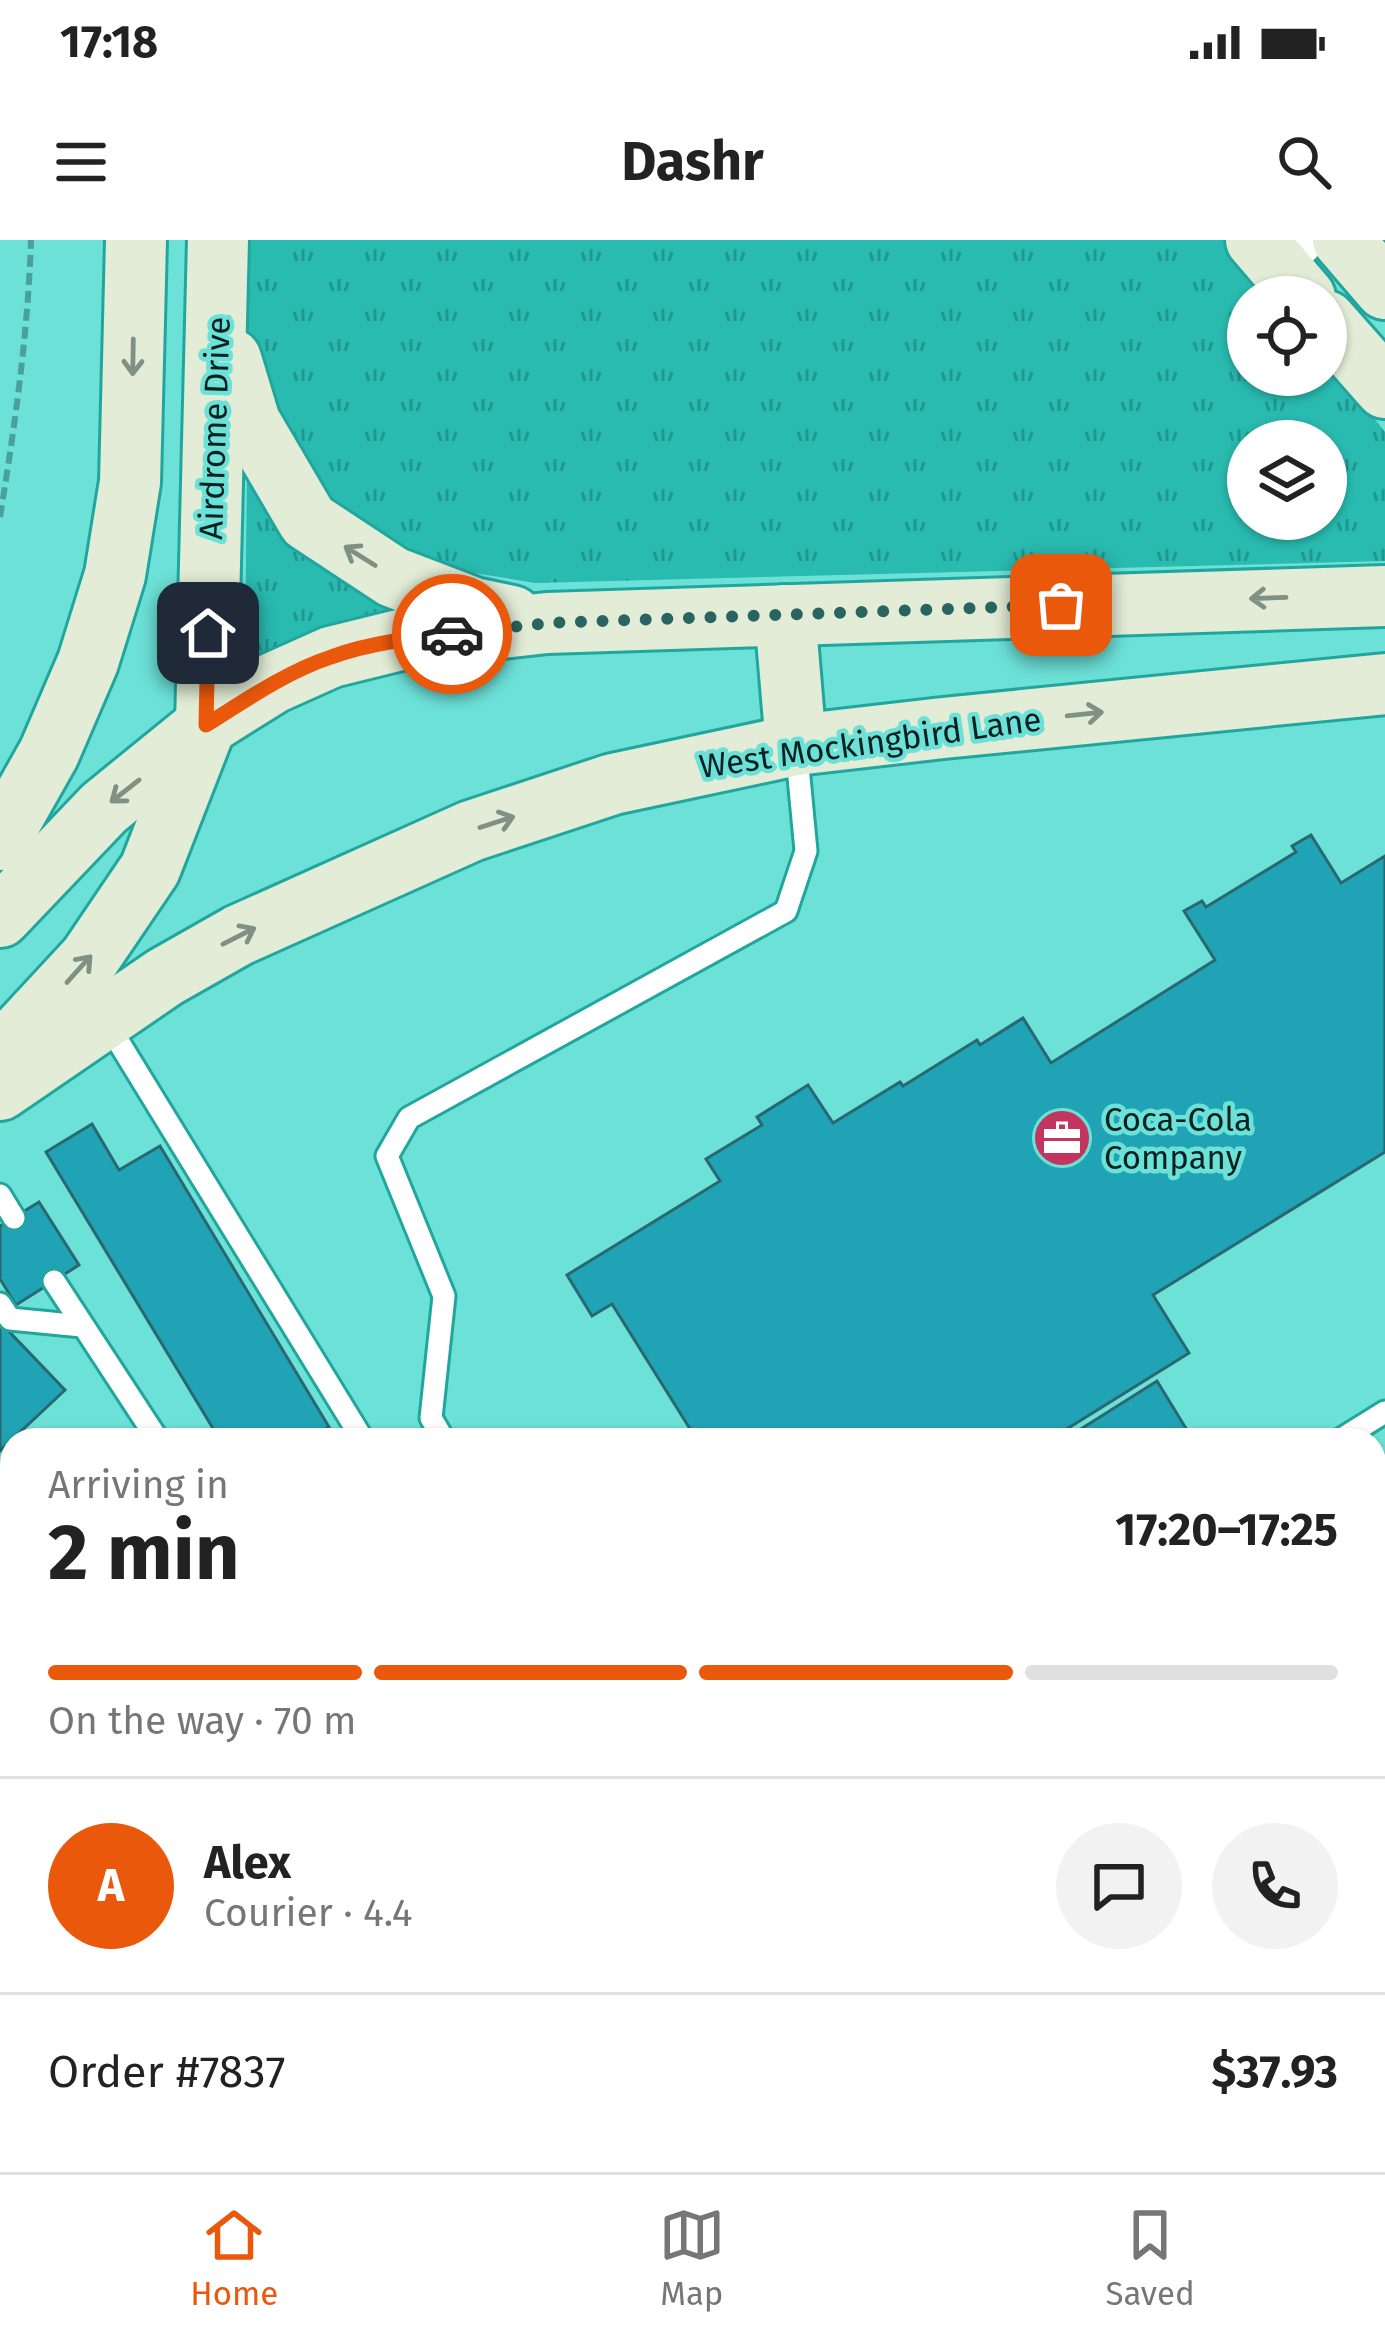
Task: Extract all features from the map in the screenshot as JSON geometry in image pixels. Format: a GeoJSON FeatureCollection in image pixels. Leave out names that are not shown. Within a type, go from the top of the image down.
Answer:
{"type":"FeatureCollection","features":[{"type":"Feature","properties":{"kind":"main road"},"geometry":{"type":"LineString","coordinates":[[0,840],[49,753],[88,662],[115,575],[130,482],[136,240]]}},
{"type":"Feature","properties":{"kind":"main road","name":"Airdrome Drive"},"geometry":{"type":"LineString","coordinates":[[0,1055],[89,959],[150,869],[206,725],[218,240]]}},
{"type":"Feature","properties":{"kind":"main road"},"geometry":{"type":"LineString","coordinates":[[1343,240],[1385,289]]}},
{"type":"Feature","properties":{"kind":"main road"},"geometry":{"type":"LineString","coordinates":[[218,311],[250,422],[308,521],[393,577],[474,608],[548,623]]}},
{"type":"Feature","properties":{"kind":"main road"},"geometry":{"type":"LineString","coordinates":[[1347,345],[1385,388]]}},
{"type":"Feature","properties":{"kind":"main road"},"geometry":{"type":"LineString","coordinates":[[0,917],[104,808],[206,725],[273,683],[331,656],[408,638],[548,623],[1369,592]]}},
{"type":"Feature","properties":{"kind":"main road"},"geometry":{"type":"LineString","coordinates":[[785,615],[796,746]]}},
{"type":"Feature","properties":{"kind":"main road","name":"West Mockingbird Lane"},"geometry":{"type":"LineString","coordinates":[[0,1090],[165,977],[238,935],[471,831],[613,784],[796,746],[1385,684]]}},
{"type":"Feature","properties":{"kind":"lane"},"geometry":{"type":"LineString","coordinates":[[436,1428],[430,1418],[444,1297],[387,1156],[409,1118],[786,911],[806,850],[796,746]]}},
{"type":"Feature","properties":{"kind":"lane"},"geometry":{"type":"LineString","coordinates":[[104,1018],[354,1428]]}},
{"type":"Feature","properties":{"kind":"lane"},"geometry":{"type":"LineString","coordinates":[[0,1195],[14,1218]]}},
{"type":"Feature","properties":{"kind":"lane"},"geometry":{"type":"LineString","coordinates":[[54,1281],[150,1428]]}},
{"type":"Feature","properties":{"kind":"lane"},"geometry":{"type":"LineString","coordinates":[[0,1304],[10,1319],[82,1326]]}},
{"type":"Feature","properties":{"kind":"lane"},"geometry":{"type":"LineString","coordinates":[[1359,1428],[1385,1412]]}},
{"type":"Feature","properties":{"kind":"path"},"geometry":{"type":"LineString","coordinates":[[0,517],[25,336],[32,240]]}},
{"type":"Feature","properties":{"kind":"green space"},"geometry":{"type":"Polygon","coordinates":[[[246,240],[1233,240],[1262,276],[1227,276],[1227,396],[1347,396],[1347,384],[1385,432],[1385,561],[535,583],[432,566],[337,507],[277,426],[246,325],[246,240]]]}},
{"type":"Feature","properties":{"kind":"green space"},"geometry":{"type":"Polygon","coordinates":[[[250,473],[402,609],[258,658],[245,643],[250,473]]]}},
{"type":"Feature","properties":{"kind":"building","name":"Coca-Cola Company"},"geometry":{"type":"Polygon","coordinates":[[[1311,835],[1341,883],[1385,856],[1385,1152],[1153,1295],[1189,1353],[1068,1428],[690,1428],[612,1304],[592,1316],[567,1275],[720,1181],[706,1159],[762,1125],[757,1117],[808,1085],[833,1123],[1023,1018],[1051,1063],[1215,960],[1184,911],[1202,901],[1206,907],[1296,852],[1292,846],[1311,835]]]}},
{"type":"Feature","properties":{"kind":"building"},"geometry":{"type":"Polygon","coordinates":[[[92,1124],[119,1170],[160,1146],[329,1427],[213,1428],[46,1152],[92,1124]]]}},
{"type":"Feature","properties":{"kind":"building"},"geometry":{"type":"Polygon","coordinates":[[[39,1202],[79,1265],[16,1305],[0,1279],[0,1226],[39,1202]]]}},
{"type":"Feature","properties":{"kind":"building"},"geometry":{"type":"Polygon","coordinates":[[[0,1322],[65,1390],[25,1428],[0,1428],[0,1322]]]}},
{"type":"Feature","properties":{"kind":"building"},"geometry":{"type":"Polygon","coordinates":[[[1157,1381],[1186,1428],[1083,1428],[1157,1381]]]}},
{"type":"Feature","properties":{"kind":"way so far"},"geometry":{"type":"LineString","coordinates":[[452,634],[548,623],[1061,605]]}},
{"type":"Feature","properties":{"kind":"place","name":"Coca-Cola Company"},"geometry":{"type":"Point","coordinates":[1062,1138]}},
{"type":"Feature","properties":{"kind":"route"},"geometry":{"type":"LineString","coordinates":[[208,633],[206,725],[273,683],[331,656],[408,638],[452,634]]}}]}
